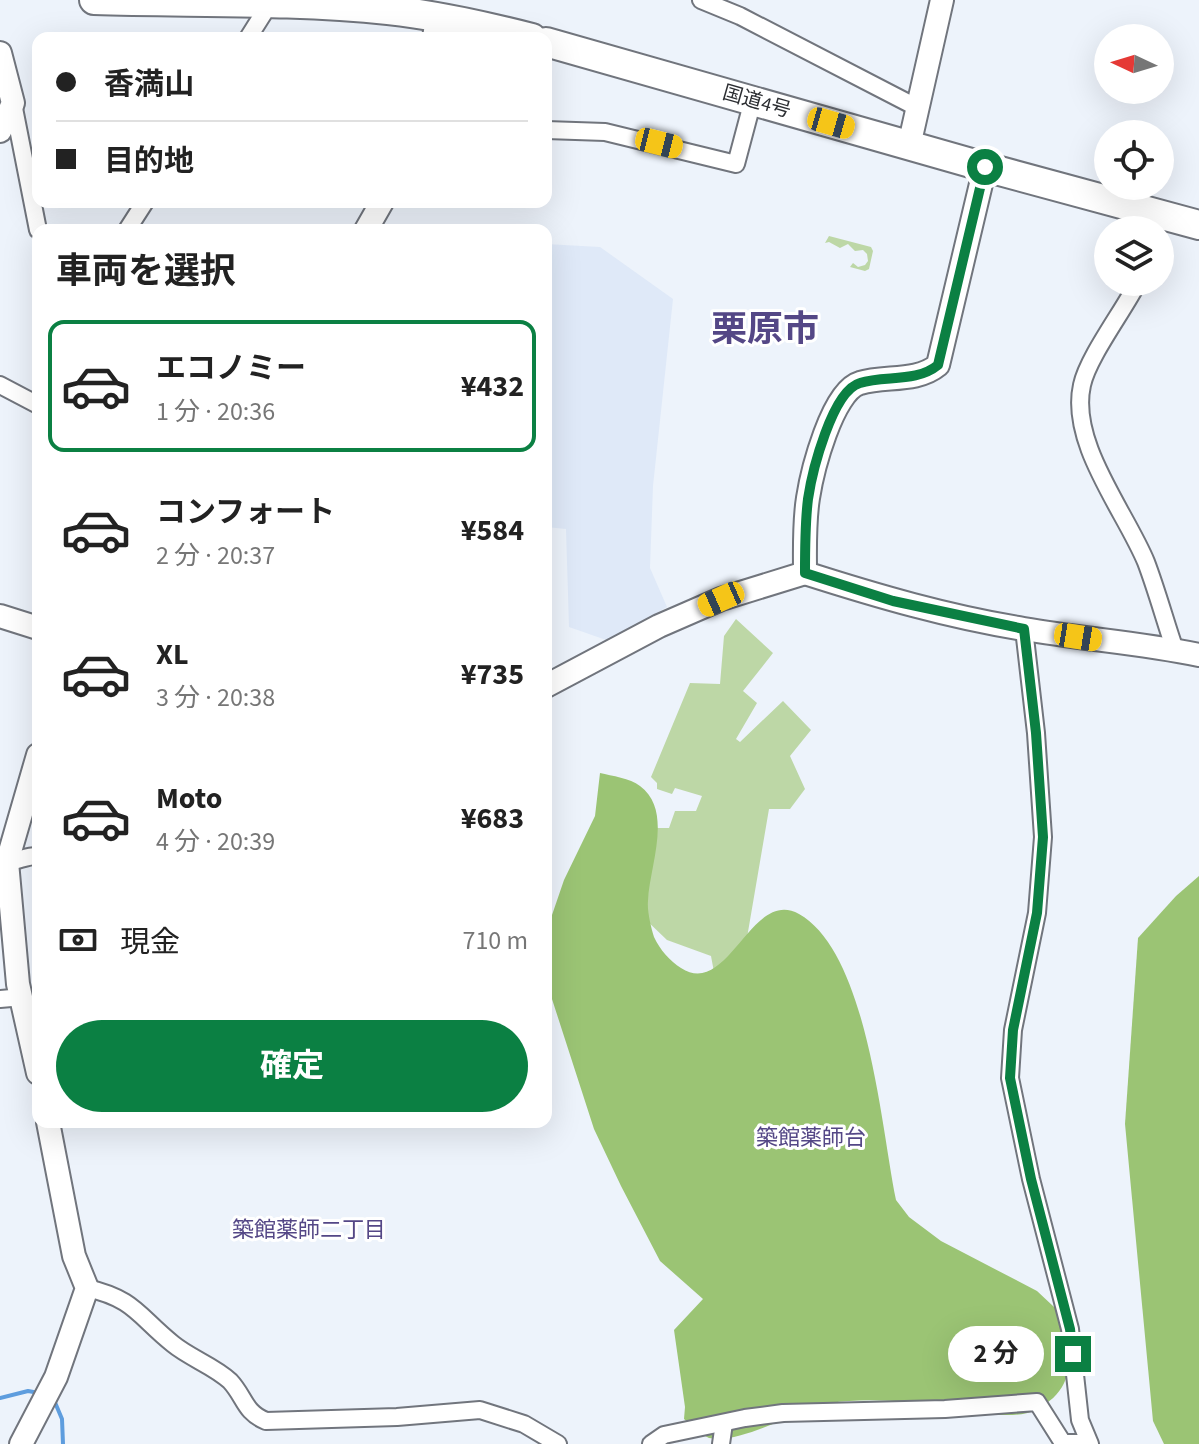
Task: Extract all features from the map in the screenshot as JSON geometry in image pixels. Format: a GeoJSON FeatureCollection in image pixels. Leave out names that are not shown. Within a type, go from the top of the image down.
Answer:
{"type":"FeatureCollection","features":[{"type":"Feature","properties":{"kind":"highway"},"geometry":{"type":"LineString","coordinates":[[94,0],[271,2],[388,10],[503,32]]}},
{"type":"Feature","properties":{"kind":"highway","name":"国道4号"},"geometry":{"type":"LineString","coordinates":[[552,44],[985,167],[1143,216]]}},
{"type":"Feature","properties":{"kind":"highway","name":"国道4号"},"geometry":{"type":"LineString","coordinates":[[1174,223],[1199,225]]}},
{"type":"Feature","properties":{"kind":"street"},"geometry":{"type":"LineString","coordinates":[[701,0],[740,16],[918,108]]}},
{"type":"Feature","properties":{"kind":"street"},"geometry":{"type":"LineString","coordinates":[[909,146],[942,0]]}},
{"type":"Feature","properties":{"kind":"street"},"geometry":{"type":"LineString","coordinates":[[252,32],[271,2]]}},
{"type":"Feature","properties":{"kind":"street"},"geometry":{"type":"LineString","coordinates":[[0,53],[32,200]]}},
{"type":"Feature","properties":{"kind":"street"},"geometry":{"type":"LineString","coordinates":[[552,130],[605,132],[736,164],[753,100]]}},
{"type":"Feature","properties":{"kind":"street"},"geometry":{"type":"LineString","coordinates":[[0,131],[13,103]]}},
{"type":"Feature","properties":{"kind":"street"},"geometry":{"type":"LineString","coordinates":[[805,573],[808,496],[836,409],[848,391],[859,383],[921,375],[938,365],[985,167]]}},
{"type":"Feature","properties":{"kind":"street"},"geometry":{"type":"LineString","coordinates":[[1130,296],[1090,365],[1082,384],[1081,406],[1093,460],[1145,561],[1175,650]]}},
{"type":"Feature","properties":{"kind":"street"},"geometry":{"type":"LineString","coordinates":[[0,385],[32,401]]}},
{"type":"Feature","properties":{"kind":"street"},"geometry":{"type":"LineString","coordinates":[[552,683],[671,621],[721,599],[805,573],[893,601],[1024,629],[1199,655]]}},
{"type":"Feature","properties":{"kind":"street"},"geometry":{"type":"LineString","coordinates":[[0,616],[32,626]]}},
{"type":"Feature","properties":{"kind":"street"},"geometry":{"type":"LineString","coordinates":[[651,1444],[664,1435],[783,1413],[945,1409],[1037,1402],[1063,1443],[1090,1444],[1080,1420],[1070,1329],[1031,1179],[1010,1078],[1013,1030],[1037,913],[1043,837],[1024,629]]}},
{"type":"Feature","properties":{"kind":"street"},"geometry":{"type":"LineString","coordinates":[[32,774],[4,861],[18,984],[32,1043]]}},
{"type":"Feature","properties":{"kind":"street"},"geometry":{"type":"LineString","coordinates":[[4,861],[32,855]]}},
{"type":"Feature","properties":{"kind":"street"},"geometry":{"type":"LineString","coordinates":[[0,999],[23,997]]}},
{"type":"Feature","properties":{"kind":"street"},"geometry":{"type":"LineString","coordinates":[[21,1444],[46,1396],[87,1288],[74,1256],[49,1128]]}},
{"type":"Feature","properties":{"kind":"street"},"geometry":{"type":"LineString","coordinates":[[87,1288],[111,1293],[136,1308],[173,1345],[229,1381],[252,1415],[266,1421],[397,1417],[480,1410],[524,1424],[558,1444]]}},
{"type":"Feature","properties":{"kind":"street"},"geometry":{"type":"LineString","coordinates":[[721,1444],[724,1423]]}},
{"type":"Feature","properties":{"kind":"shaded area"},"geometry":{"type":"Polygon","coordinates":[[[552,244],[600,247],[673,299],[653,486],[650,568],[667,607],[609,641],[569,627],[566,529],[552,528],[552,244]]]}},
{"type":"Feature","properties":{"kind":"green space"},"geometry":{"type":"Polygon","coordinates":[[[829,236],[871,247],[869,269],[865,271],[850,267],[853,263],[858,267],[865,265],[868,261],[863,250],[855,251],[848,244],[840,248],[825,243],[829,236]]]}},
{"type":"Feature","properties":{"kind":"green space"},"geometry":{"type":"Polygon","coordinates":[[[736,619],[773,653],[743,691],[757,703],[736,739],[740,742],[783,701],[811,730],[790,756],[805,789],[790,809],[769,809],[742,967],[716,983],[711,956],[667,940],[644,918],[652,828],[669,828],[675,811],[696,811],[702,796],[675,788],[672,794],[657,789],[657,783],[651,777],[690,683],[720,684],[724,636],[736,619]]]}},
{"type":"Feature","properties":{"kind":"green space"},"geometry":{"type":"Polygon","coordinates":[[[600,773],[636,783],[650,797],[658,824],[649,887],[649,914],[656,942],[681,968],[698,973],[713,969],[767,915],[782,910],[799,914],[822,934],[841,965],[868,1044],[896,1200],[909,1217],[941,1241],[1037,1291],[1069,1321],[1068,1373],[1058,1393],[1048,1402],[1023,1414],[1009,1415],[909,1402],[870,1400],[830,1403],[723,1439],[709,1438],[684,1419],[674,1330],[703,1299],[660,1261],[621,1186],[594,1129],[552,999],[552,915],[564,880],[595,816],[600,773]]]}},
{"type":"Feature","properties":{"kind":"green space"},"geometry":{"type":"Polygon","coordinates":[[[1199,876],[1199,1444],[1164,1444],[1153,1421],[1125,1124],[1138,938],[1199,876]]]}},
{"type":"Feature","properties":{"kind":"waterway"},"geometry":{"type":"LineString","coordinates":[[0,1398],[28,1391],[39,1393]]}},
{"type":"Feature","properties":{"kind":"waterway"},"geometry":{"type":"LineString","coordinates":[[54,1400],[62,1419],[63,1444]]}},
{"type":"Feature","properties":{"kind":"district","name":"栗原市"},"geometry":{"type":"Point","coordinates":[765,328]}},
{"type":"Feature","properties":{"kind":"district","name":"築館薬師台"},"geometry":{"type":"Point","coordinates":[811,1137]}},
{"type":"Feature","properties":{"kind":"district","name":"築館薬師二丁目"},"geometry":{"type":"Point","coordinates":[309,1229]}},
{"type":"Feature","properties":{"kind":"route"},"geometry":{"type":"LineString","coordinates":[[985,167],[938,365],[921,375],[859,383],[848,391],[836,409],[808,496],[805,573],[893,601],[1024,629],[1036,733],[1043,837],[1037,913],[1013,1030],[1010,1078],[1031,1179],[1070,1329],[1073,1354]]}}]}
